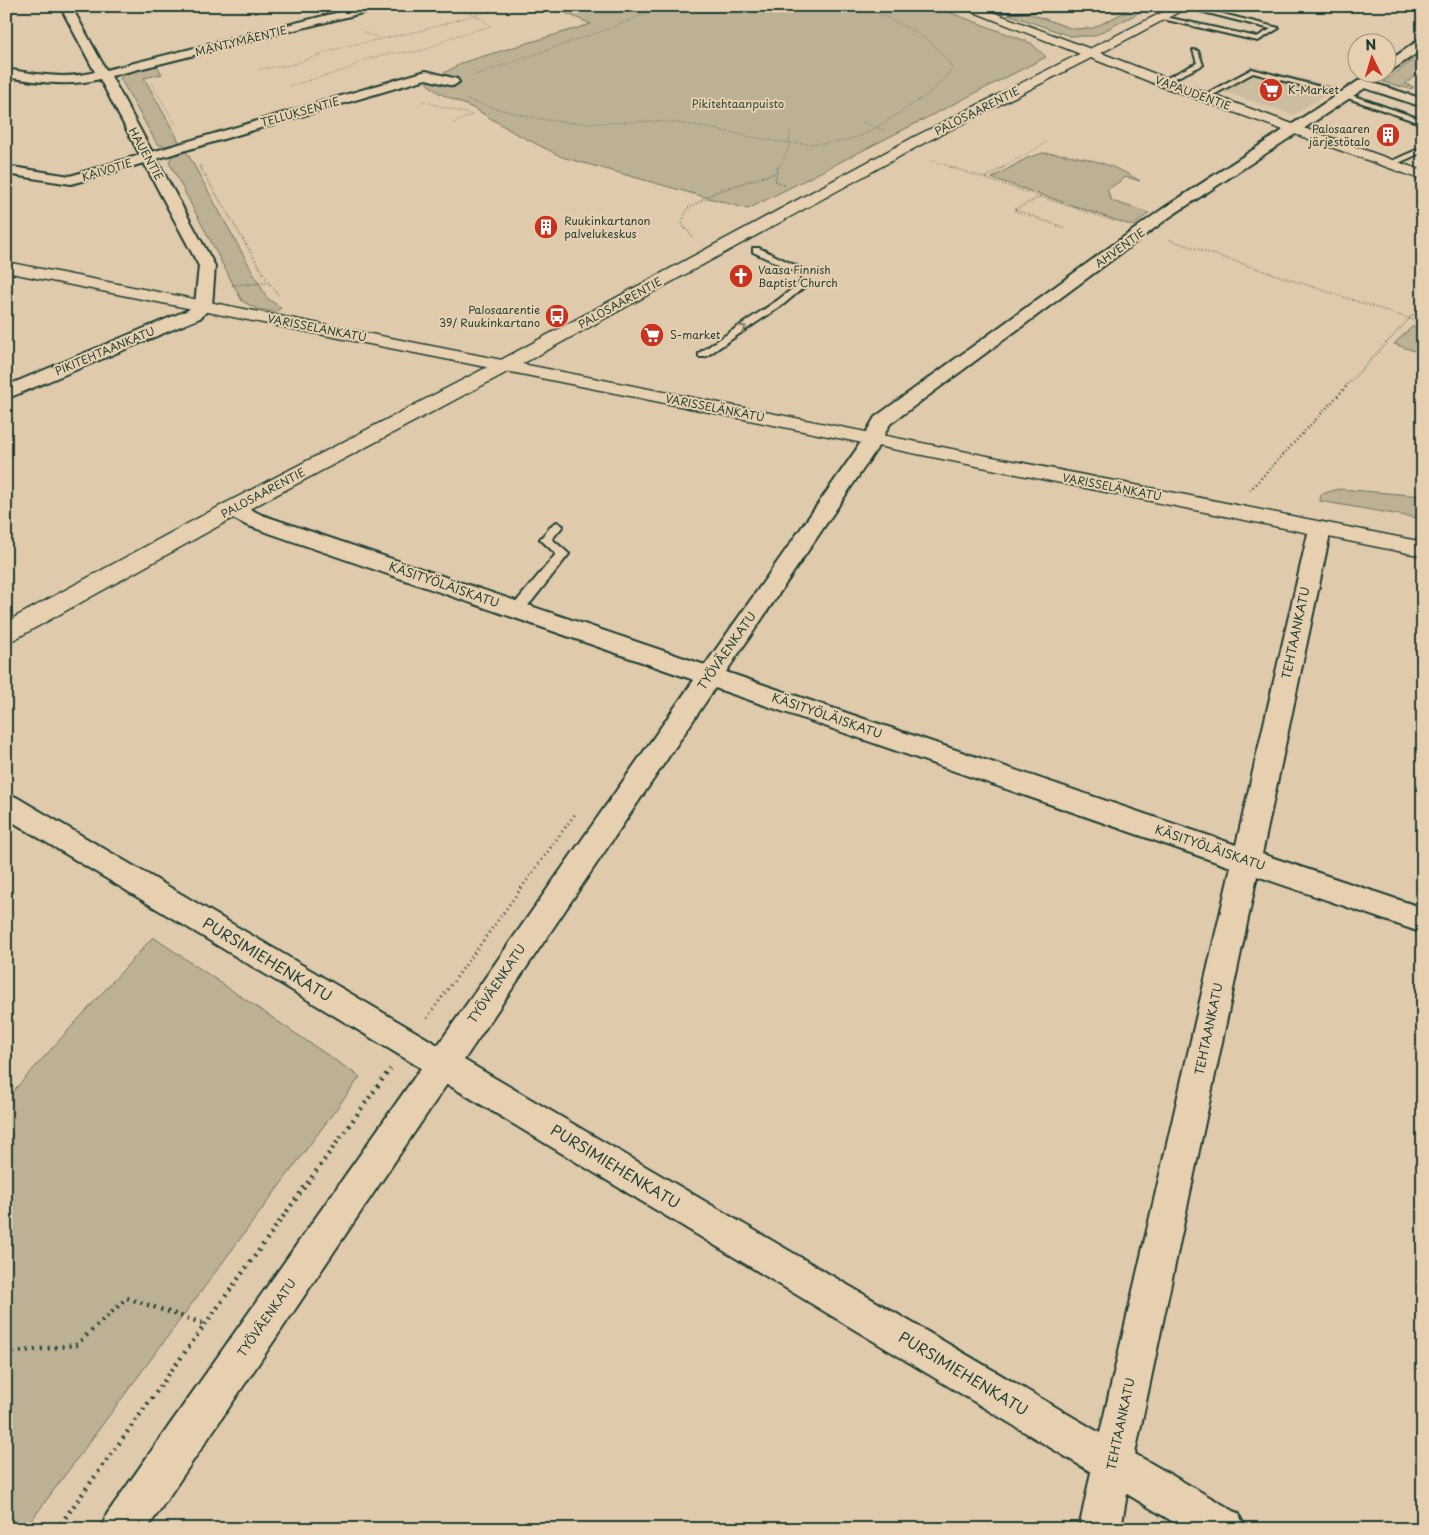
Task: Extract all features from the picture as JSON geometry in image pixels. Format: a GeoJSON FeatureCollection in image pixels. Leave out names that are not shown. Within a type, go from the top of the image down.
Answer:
{"type":"FeatureCollection","features":[{"type":"Feature","properties":{"kind":"main road","name":"PALOSAARENTIE"},"geometry":{"type":"LineString","coordinates":[[6,633],[232,509],[506,365],[919,140],[1184,6]]}},
{"type":"Feature","properties":{"kind":"main road","name":"VAPAUDENTIE"},"geometry":{"type":"LineString","coordinates":[[969,8],[1163,82],[1423,176]]}},
{"type":"Feature","properties":{"kind":"main road","name":"VARISSELÄNKATU"},"geometry":{"type":"LineString","coordinates":[[6,267],[1423,549]]}},
{"type":"Feature","properties":{"kind":"street","name":"HAUENTIE"},"geometry":{"type":"LineString","coordinates":[[65,6],[103,74],[110,82],[207,266],[202,306]]}},
{"type":"Feature","properties":{"kind":"street","name":"MÄNTYMÄENTIE"},"geometry":{"type":"LineString","coordinates":[[6,73],[54,80],[80,80],[378,6]]}},
{"type":"Feature","properties":{"kind":"street"},"geometry":{"type":"LineString","coordinates":[[323,10],[338,17]]}},
{"type":"Feature","properties":{"kind":"street"},"geometry":{"type":"LineString","coordinates":[[1396,62],[1423,43]]}},
{"type":"Feature","properties":{"kind":"street","name":"TELLUKSENTIE"},"geometry":{"type":"LineString","coordinates":[[148,157],[426,75],[453,82]]}},
{"type":"Feature","properties":{"kind":"street","name":"AHVENTIE"},"geometry":{"type":"LineString","coordinates":[[872,440],[882,421],[1034,308],[1166,214],[1368,82]]}},
{"type":"Feature","properties":{"kind":"street"},"geometry":{"type":"LineString","coordinates":[[1365,84],[1423,103]]}},
{"type":"Feature","properties":{"kind":"street","name":"KAIVOTIE"},"geometry":{"type":"LineString","coordinates":[[6,170],[71,180],[148,157]]}},
{"type":"Feature","properties":{"kind":"street","name":"PIKITEHTAANKATU"},"geometry":{"type":"LineString","coordinates":[[6,393],[194,314],[202,306]]}},
{"type":"Feature","properties":{"kind":"street","name":"TYÖVÄENKATU"},"geometry":{"type":"LineString","coordinates":[[122,1529],[872,440]]}},
{"type":"Feature","properties":{"kind":"street","name":"KÄSITYÖLÄISKATU"},"geometry":{"type":"LineString","coordinates":[[232,509],[254,520],[1423,921]]}},
{"type":"Feature","properties":{"kind":"street","name":"TEHTAANKATU"},"geometry":{"type":"LineString","coordinates":[[1100,1529],[1112,1463],[1320,529]]}},
{"type":"Feature","properties":{"kind":"street","name":"PURSIMIEHENKATU"},"geometry":{"type":"LineString","coordinates":[[6,805],[1224,1529]]}},
{"type":"Feature","properties":{"kind":"lane"},"geometry":{"type":"LineString","coordinates":[[1160,18],[1213,27],[1258,39],[1276,28],[1184,6]]}},
{"type":"Feature","properties":{"kind":"lane"},"geometry":{"type":"LineString","coordinates":[[969,8],[1126,7]]}},
{"type":"Feature","properties":{"kind":"lane"},"geometry":{"type":"LineString","coordinates":[[1412,7],[1423,9]]}},
{"type":"Feature","properties":{"kind":"lane"},"geometry":{"type":"LineString","coordinates":[[1223,21],[1229,17]]}},
{"type":"Feature","properties":{"kind":"lane"},"geometry":{"type":"LineString","coordinates":[[1163,82],[1201,64],[1195,51]]}},
{"type":"Feature","properties":{"kind":"lane"},"geometry":{"type":"LineString","coordinates":[[1206,97],[1252,71],[1346,96],[1423,122]]}},
{"type":"Feature","properties":{"kind":"lane"},"geometry":{"type":"LineString","coordinates":[[1389,164],[1423,149]]}},
{"type":"Feature","properties":{"kind":"lane"},"geometry":{"type":"LineString","coordinates":[[702,355],[782,302],[806,282],[804,273],[756,250]]}},
{"type":"Feature","properties":{"kind":"lane"},"geometry":{"type":"LineString","coordinates":[[516,610],[563,554],[546,539],[557,526]]}},
{"type":"Feature","properties":{"kind":"path"},"geometry":{"type":"LineString","coordinates":[[289,86],[349,69],[358,62],[382,55],[416,52],[430,48],[449,38],[490,26],[487,22],[453,6]]}},
{"type":"Feature","properties":{"kind":"path"},"geometry":{"type":"LineString","coordinates":[[260,69],[273,69],[308,60],[317,54],[378,38],[437,27],[446,21],[514,6]]}},
{"type":"Feature","properties":{"kind":"path"},"geometry":{"type":"LineString","coordinates":[[665,6],[602,31],[453,82],[451,89],[456,96],[526,116],[554,121],[582,124],[646,121],[670,122],[742,135],[791,141],[834,142],[854,138],[866,133],[931,92],[944,82],[952,68],[948,60],[921,33],[878,16],[863,6]]}},
{"type":"Feature","properties":{"kind":"path"},"geometry":{"type":"LineString","coordinates":[[140,66],[269,283]]}},
{"type":"Feature","properties":{"kind":"path"},"geometry":{"type":"LineString","coordinates":[[378,89],[400,98],[434,102],[472,115],[452,124]]}},
{"type":"Feature","properties":{"kind":"path"},"geometry":{"type":"LineString","coordinates":[[697,238],[691,236],[682,224],[688,208],[718,191],[774,173],[787,154],[791,141],[790,130]]}},
{"type":"Feature","properties":{"kind":"path"},"geometry":{"type":"LineString","coordinates":[[985,178],[1047,142]]}},
{"type":"Feature","properties":{"kind":"path"},"geometry":{"type":"LineString","coordinates":[[774,173],[775,181],[788,187]]}},
{"type":"Feature","properties":{"kind":"path"},"geometry":{"type":"LineString","coordinates":[[1040,196],[1014,210],[1066,228]]}},
{"type":"Feature","properties":{"kind":"path"},"geometry":{"type":"LineString","coordinates":[[1234,512],[1249,491],[1423,304]]}},
{"type":"Feature","properties":{"kind":"path"},"geometry":{"type":"LineString","coordinates":[[6,1353],[76,1345],[127,1298],[205,1324]]}},
{"type":"Feature","properties":{"kind":"shaded area"},"geometry":{"type":"Polygon","coordinates":[[[1255,67],[1338,87],[1294,115],[1221,91],[1255,67]]]}},
{"type":"Feature","properties":{"kind":"green space","name":"Pikitehtaanpuisto"},"geometry":{"type":"Polygon","coordinates":[[[575,6],[933,6],[1031,43],[1046,57],[748,209],[562,157],[513,132],[477,110],[439,93],[426,83],[464,62],[591,24],[563,12],[575,6]]]}},
{"type":"Feature","properties":{"kind":"green space"},"geometry":{"type":"Polygon","coordinates":[[[1144,10],[1094,36],[1070,36],[1008,14],[1028,13],[1073,29],[1093,28],[1123,13],[1144,10]]]}},
{"type":"Feature","properties":{"kind":"green space"},"geometry":{"type":"Polygon","coordinates":[[[1417,57],[1423,58],[1423,70],[1405,84],[1414,87],[1411,89],[1383,82],[1396,82],[1396,72],[1417,57]]]}},
{"type":"Feature","properties":{"kind":"green space"},"geometry":{"type":"Polygon","coordinates":[[[157,66],[162,74],[144,78],[180,143],[165,146],[157,144],[120,78],[124,74],[157,66]]]}},
{"type":"Feature","properties":{"kind":"green space"},"geometry":{"type":"Polygon","coordinates":[[[185,149],[267,298],[281,308],[275,312],[257,309],[242,301],[169,162],[173,154],[185,149]]]}},
{"type":"Feature","properties":{"kind":"green space"},"geometry":{"type":"Polygon","coordinates":[[[1043,153],[1068,155],[1106,164],[1140,181],[1126,177],[1107,190],[1112,201],[1149,213],[1133,226],[992,178],[1027,158],[1043,153]]]}},
{"type":"Feature","properties":{"kind":"green space"},"geometry":{"type":"Polygon","coordinates":[[[1413,326],[1423,329],[1423,354],[1394,344],[1413,326]]]}},
{"type":"Feature","properties":{"kind":"green space"},"geometry":{"type":"Polygon","coordinates":[[[1339,489],[1423,496],[1423,519],[1320,501],[1321,494],[1339,489]]]}},
{"type":"Feature","properties":{"kind":"green space"},"geometry":{"type":"Polygon","coordinates":[[[153,937],[360,1077],[25,1529],[6,1529],[6,1099],[153,937]]]}},
{"type":"Feature","properties":{"kind":"place","name":"K-Market"},"geometry":{"type":"Point","coordinates":[1271,90]}},
{"type":"Feature","properties":{"kind":"place","name":"Palosaaren järjestötalo"},"geometry":{"type":"Point","coordinates":[1388,135]}},
{"type":"Feature","properties":{"kind":"place","name":"Ruukinkartanon palvelukeskus"},"geometry":{"type":"Point","coordinates":[546,227]}},
{"type":"Feature","properties":{"kind":"place","name":"Vaasa Finnish Baptist Church"},"geometry":{"type":"Point","coordinates":[741,276]}},
{"type":"Feature","properties":{"kind":"place","name":"Palosaarentie 39/ Ruukinkartano"},"geometry":{"type":"Point","coordinates":[557,316]}},
{"type":"Feature","properties":{"kind":"place","name":"S-market"},"geometry":{"type":"Point","coordinates":[652,335]}}]}
